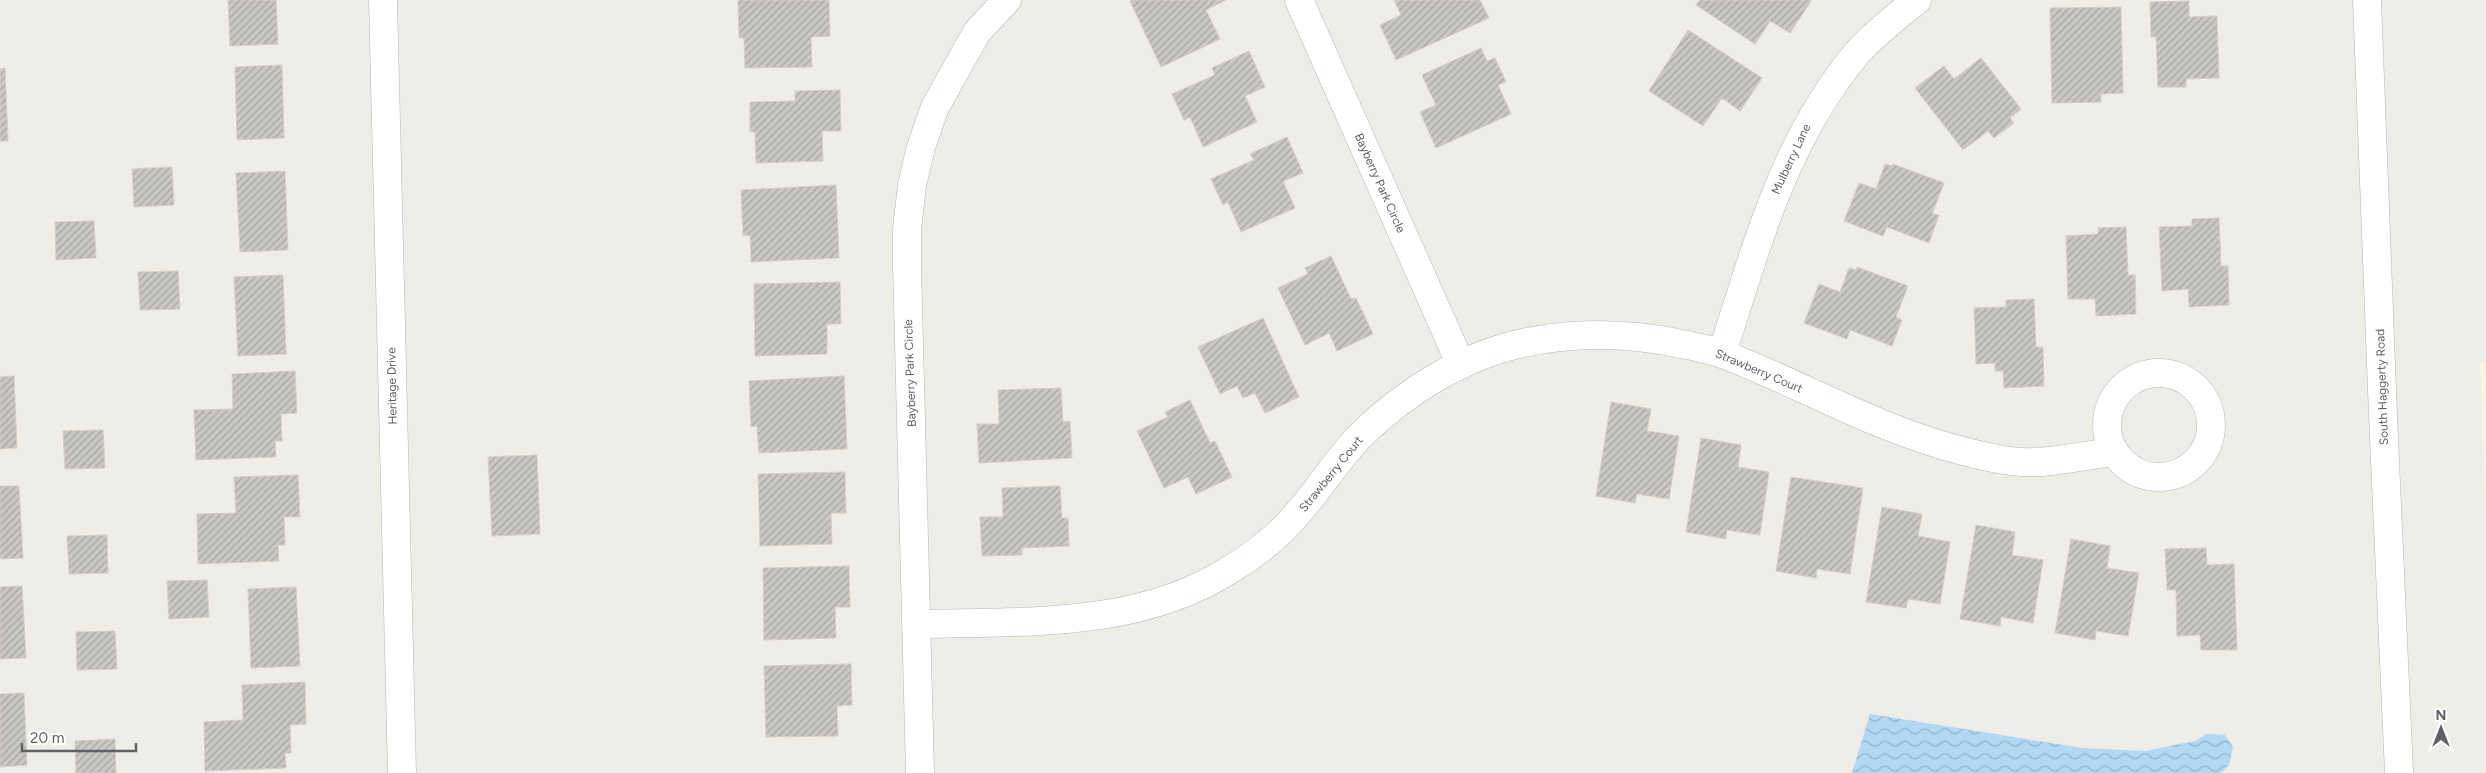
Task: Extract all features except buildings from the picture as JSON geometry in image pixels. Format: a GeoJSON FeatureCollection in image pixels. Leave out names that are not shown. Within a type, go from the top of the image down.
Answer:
{"type":"FeatureCollection","features":[{"type":"Feature","properties":{"kind":"street","name":"Heritage Drive"},"geometry":{"type":"LineString","coordinates":[[383,0],[402,773]]}},
{"type":"Feature","properties":{"kind":"street","name":"Bayberry Park Circle"},"geometry":{"type":"LineString","coordinates":[[920,773],[907,229],[912,185],[921,147],[935,107],[977,32],[1007,0]]}},
{"type":"Feature","properties":{"kind":"street","name":"Bayberry Park Circle"},"geometry":{"type":"LineString","coordinates":[[1299,0],[1461,365]]}},
{"type":"Feature","properties":{"kind":"street","name":"Mulberry Lane"},"geometry":{"type":"LineString","coordinates":[[1722,353],[1777,185],[1807,123],[1830,87],[1858,52],[1884,26],[1917,0]]}},
{"type":"Feature","properties":{"kind":"street","name":"South Haggerty Road"},"geometry":{"type":"LineString","coordinates":[[2367,0],[2383,425],[2400,773]]}},
{"type":"Feature","properties":{"kind":"street","name":"Strawberry Court"},"geometry":{"type":"LineString","coordinates":[[917,624],[1068,619],[1114,614],[1156,603],[1199,586],[1231,570],[1295,517],[1358,439],[1390,409],[1421,387],[1461,365],[1522,343],[1576,335],[1618,335],[1659,339],[1722,353],[1901,433],[1946,446],[2024,463],[2113,452]]}},
{"type":"Feature","properties":{"kind":"shaded area"},"geometry":{"type":"Polygon","coordinates":[[[2486,362],[2486,504],[2480,363],[2486,362]]]}},
{"type":"Feature","properties":{"kind":"water"},"geometry":{"type":"Polygon","coordinates":[[[1870,714],[2082,748],[2145,751],[2195,741],[2206,734],[2225,735],[2233,747],[2229,765],[2221,773],[1852,773],[1870,714]]]}}]}
